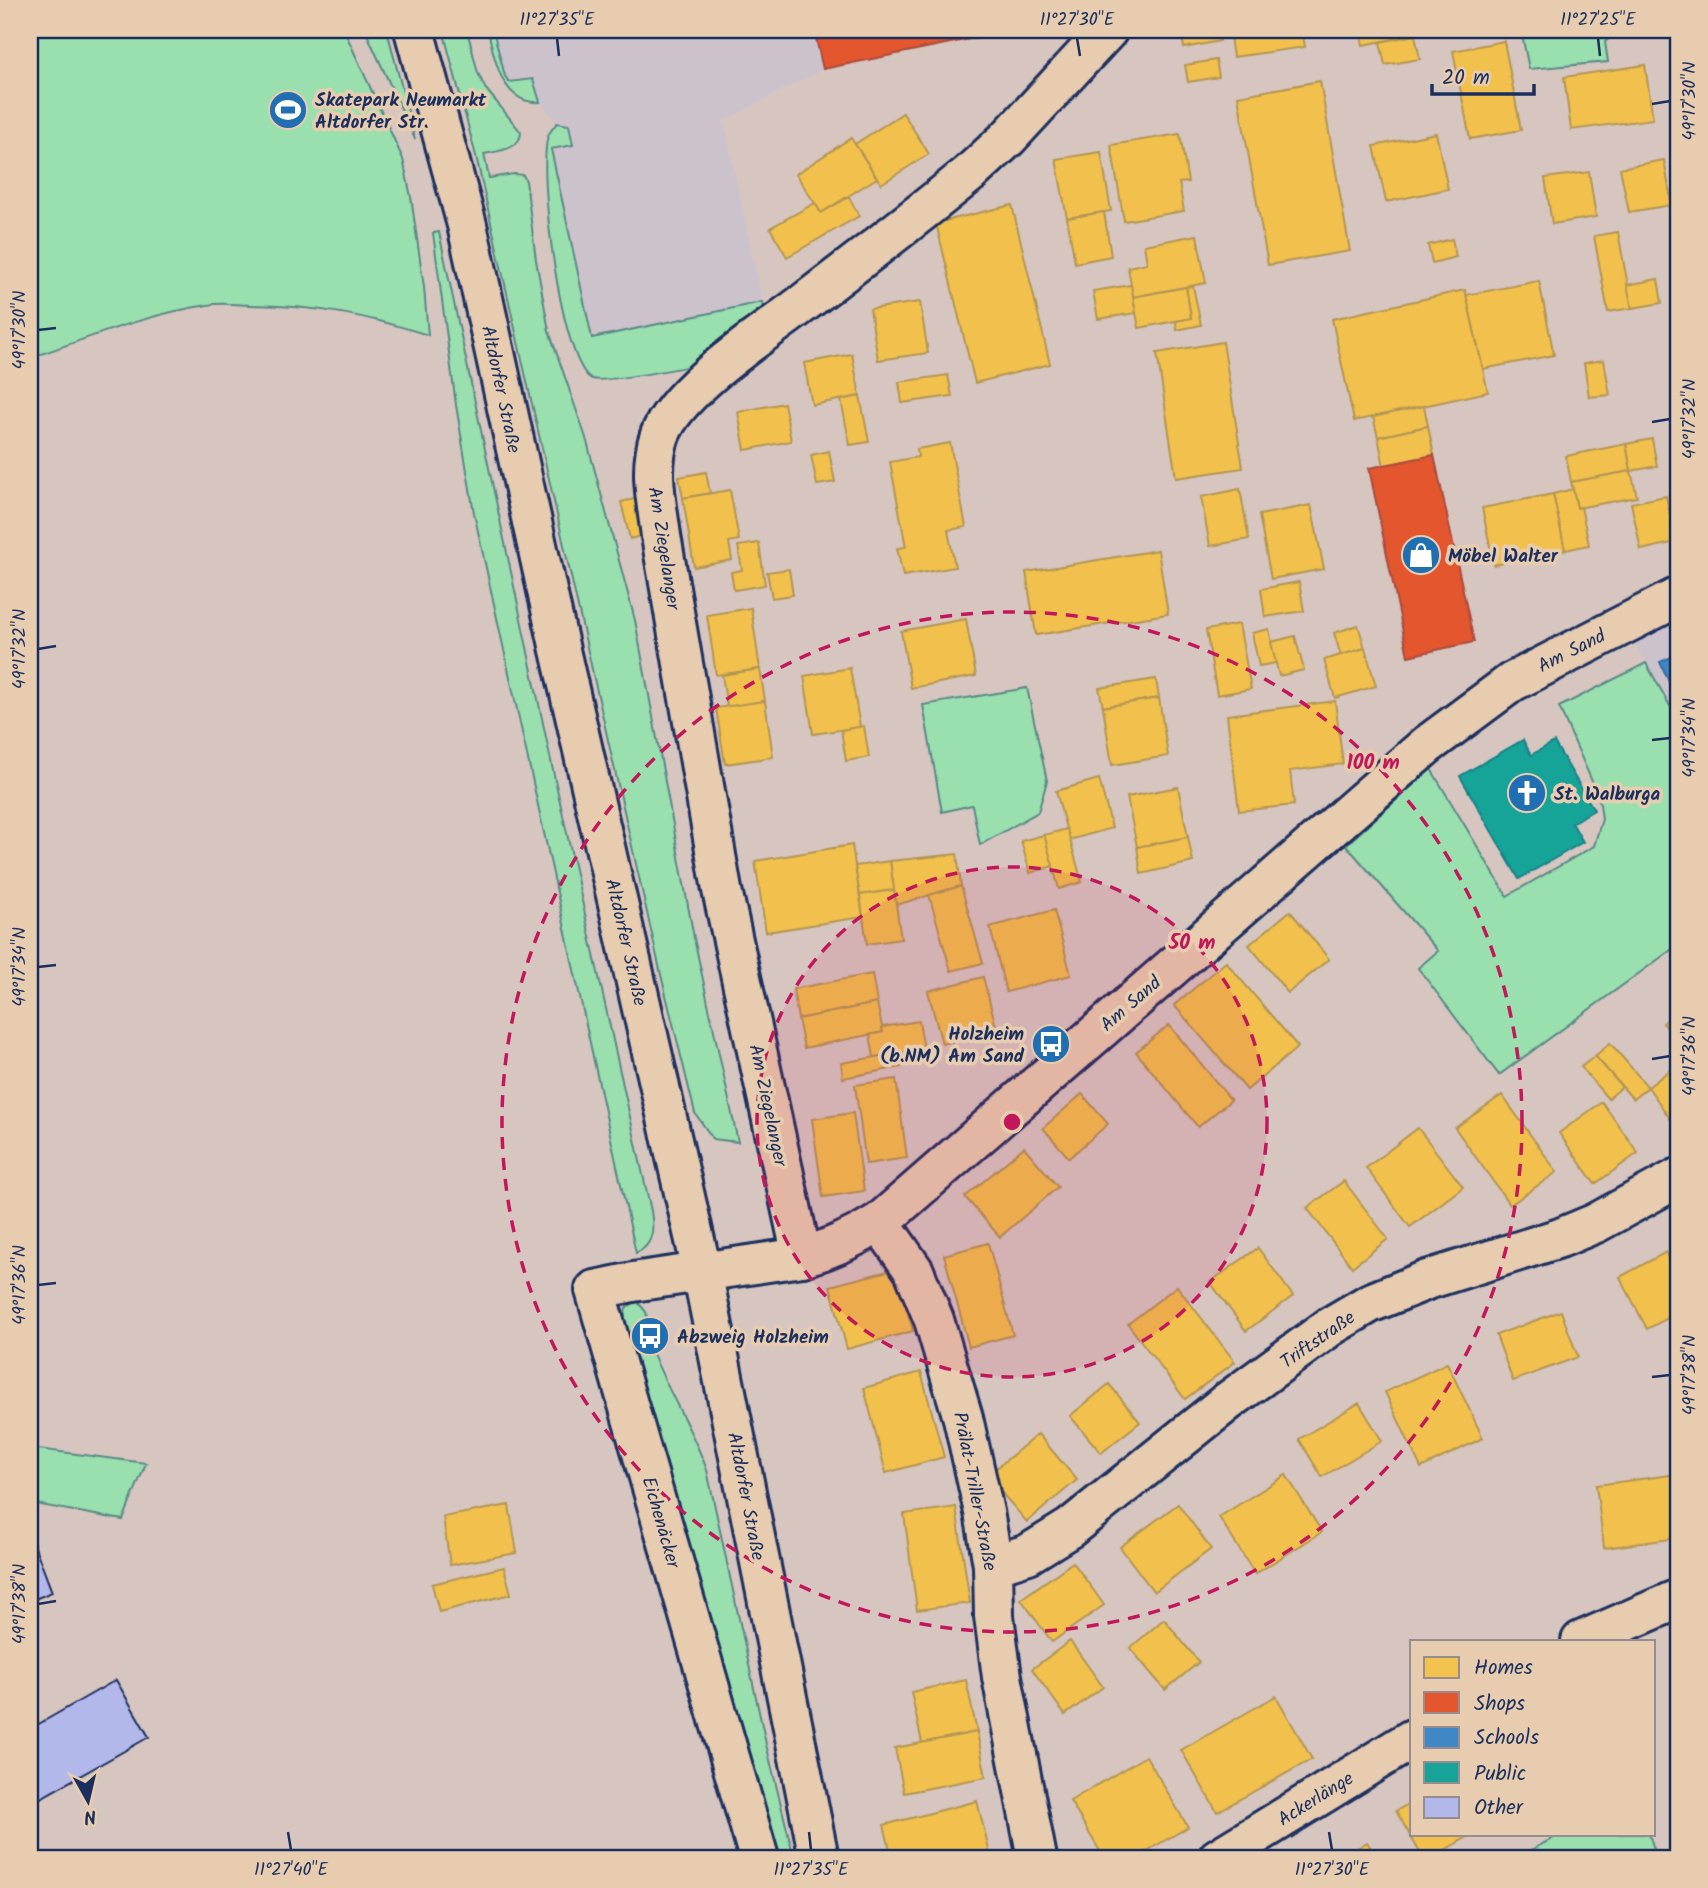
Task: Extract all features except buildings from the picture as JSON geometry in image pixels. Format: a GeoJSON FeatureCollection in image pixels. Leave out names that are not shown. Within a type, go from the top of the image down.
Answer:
{"type":"FeatureCollection","features":[{"type":"Feature","properties":{"kind":"street","name":"Altdorfer Straße"},"geometry":{"type":"LineString","coordinates":[[414,30],[467,225],[563,663],[702,1271],[819,1858]]}},
{"type":"Feature","properties":{"kind":"street","name":"Am Ziegelanger"},"geometry":{"type":"LineString","coordinates":[[802,1257],[722,890],[661,536],[653,479],[654,458],[660,435],[670,418],[703,383],[969,174],[1008,138],[1108,30]]}},
{"type":"Feature","properties":{"kind":"street","name":"Am Sand"},"geometry":{"type":"LineString","coordinates":[[702,1271],[802,1257],[828,1250],[880,1222],[1427,745],[1512,682],[1678,597]]}},
{"type":"Feature","properties":{"kind":"street","name":"Triftstraße"},"geometry":{"type":"LineString","coordinates":[[993,1565],[1028,1554],[1070,1528],[1227,1402],[1351,1314],[1395,1292],[1427,1280],[1560,1238],[1596,1223],[1678,1178]]}},
{"type":"Feature","properties":{"kind":"street","name":"Prälat-Triller-Straße"},"geometry":{"type":"LineString","coordinates":[[880,1222],[914,1270],[934,1321],[963,1418],[993,1565],[993,1616],[1002,1677],[1037,1858]]}},
{"type":"Feature","properties":{"kind":"street","name":"Eichenäcker"},"geometry":{"type":"LineString","coordinates":[[702,1271],[595,1290],[759,1858]]}},
{"type":"Feature","properties":{"kind":"street"},"geometry":{"type":"LineString","coordinates":[[1583,1640],[1678,1599]]}},
{"type":"Feature","properties":{"kind":"street","name":"Ackerlänge"},"geometry":{"type":"LineString","coordinates":[[1218,1858],[1410,1740]]}},
{"type":"Feature","properties":{"kind":"shaded area"},"geometry":{"type":"Polygon","coordinates":[[[493,30],[1014,30],[823,69],[724,121],[762,302],[592,338],[551,149],[569,126],[557,123],[540,102],[533,79],[509,82],[493,30]]]}},
{"type":"Feature","properties":{"kind":"shaded area"},"geometry":{"type":"Polygon","coordinates":[[[1678,617],[1678,711],[1670,706],[1632,639],[1678,617]]]}},
{"type":"Feature","properties":{"kind":"green space"},"geometry":{"type":"Polygon","coordinates":[[[30,30],[344,30],[403,159],[424,287],[428,335],[362,317],[319,310],[219,304],[140,320],[30,358],[30,30]]]}},
{"type":"Feature","properties":{"kind":"green space"},"geometry":{"type":"Polygon","coordinates":[[[365,30],[387,30],[415,139],[372,45],[365,30]]]}},
{"type":"Feature","properties":{"kind":"green space"},"geometry":{"type":"Polygon","coordinates":[[[443,30],[467,30],[478,73],[485,88],[521,132],[520,138],[513,146],[484,154],[489,178],[514,174],[523,175],[526,181],[549,331],[586,438],[635,620],[694,938],[738,1142],[713,1139],[695,1113],[662,979],[476,156],[443,30]]]}},
{"type":"Feature","properties":{"kind":"green space"},"geometry":{"type":"Polygon","coordinates":[[[488,30],[493,30],[509,82],[533,79],[540,102],[527,101],[508,88],[497,66],[488,30]]]}},
{"type":"Feature","properties":{"kind":"green space"},"geometry":{"type":"Polygon","coordinates":[[[1521,30],[1619,30],[1605,42],[1608,62],[1529,69],[1521,30]]]}},
{"type":"Feature","properties":{"kind":"green space"},"geometry":{"type":"Polygon","coordinates":[[[557,123],[569,125],[573,145],[551,149],[592,338],[762,302],[764,322],[730,350],[710,361],[634,376],[592,379],[581,366],[570,340],[554,265],[545,156],[548,136],[557,123]]]}},
{"type":"Feature","properties":{"kind":"green space"},"geometry":{"type":"Polygon","coordinates":[[[439,232],[554,775],[651,1211],[651,1236],[646,1246],[636,1253],[474,513],[456,405],[433,233],[439,232]]]}},
{"type":"Feature","properties":{"kind":"green space"},"geometry":{"type":"Polygon","coordinates":[[[1646,663],[1670,706],[1678,711],[1678,945],[1499,1075],[1418,968],[1438,951],[1346,845],[1431,769],[1507,896],[1594,846],[1602,819],[1599,797],[1559,707],[1646,663]]]}},
{"type":"Feature","properties":{"kind":"green space"},"geometry":{"type":"Polygon","coordinates":[[[1027,688],[1047,781],[1038,812],[980,845],[972,805],[942,812],[923,705],[1027,688]]]}},
{"type":"Feature","properties":{"kind":"green space"},"geometry":{"type":"Polygon","coordinates":[[[637,1301],[646,1312],[648,1322],[638,1325],[645,1352],[652,1351],[707,1470],[766,1744],[794,1858],[771,1858],[624,1335],[626,1308],[637,1301]]]}},
{"type":"Feature","properties":{"kind":"green space"},"geometry":{"type":"Polygon","coordinates":[[[30,1448],[146,1463],[123,1520],[30,1503],[30,1448]]]}},
{"type":"Feature","properties":{"kind":"green space"},"geometry":{"type":"Polygon","coordinates":[[[1557,1836],[1650,1836],[1657,1858],[1518,1857],[1557,1836]]]}},
{"type":"Feature","properties":{"kind":"place","name":"Skatepark Neumarkt Altdorfer Str."},"geometry":{"type":"Point","coordinates":[288,110]}},
{"type":"Feature","properties":{"kind":"place","name":"Möbel Walter"},"geometry":{"type":"Point","coordinates":[1421,555]}},
{"type":"Feature","properties":{"kind":"place","name":"St. Walburga"},"geometry":{"type":"Point","coordinates":[1527,793]}},
{"type":"Feature","properties":{"kind":"place","name":"Holzheim (b.NM) Am Sand"},"geometry":{"type":"Point","coordinates":[1051,1044]}},
{"type":"Feature","properties":{"kind":"place","name":"Abzweig Holzheim"},"geometry":{"type":"Point","coordinates":[650,1336]}}]}
